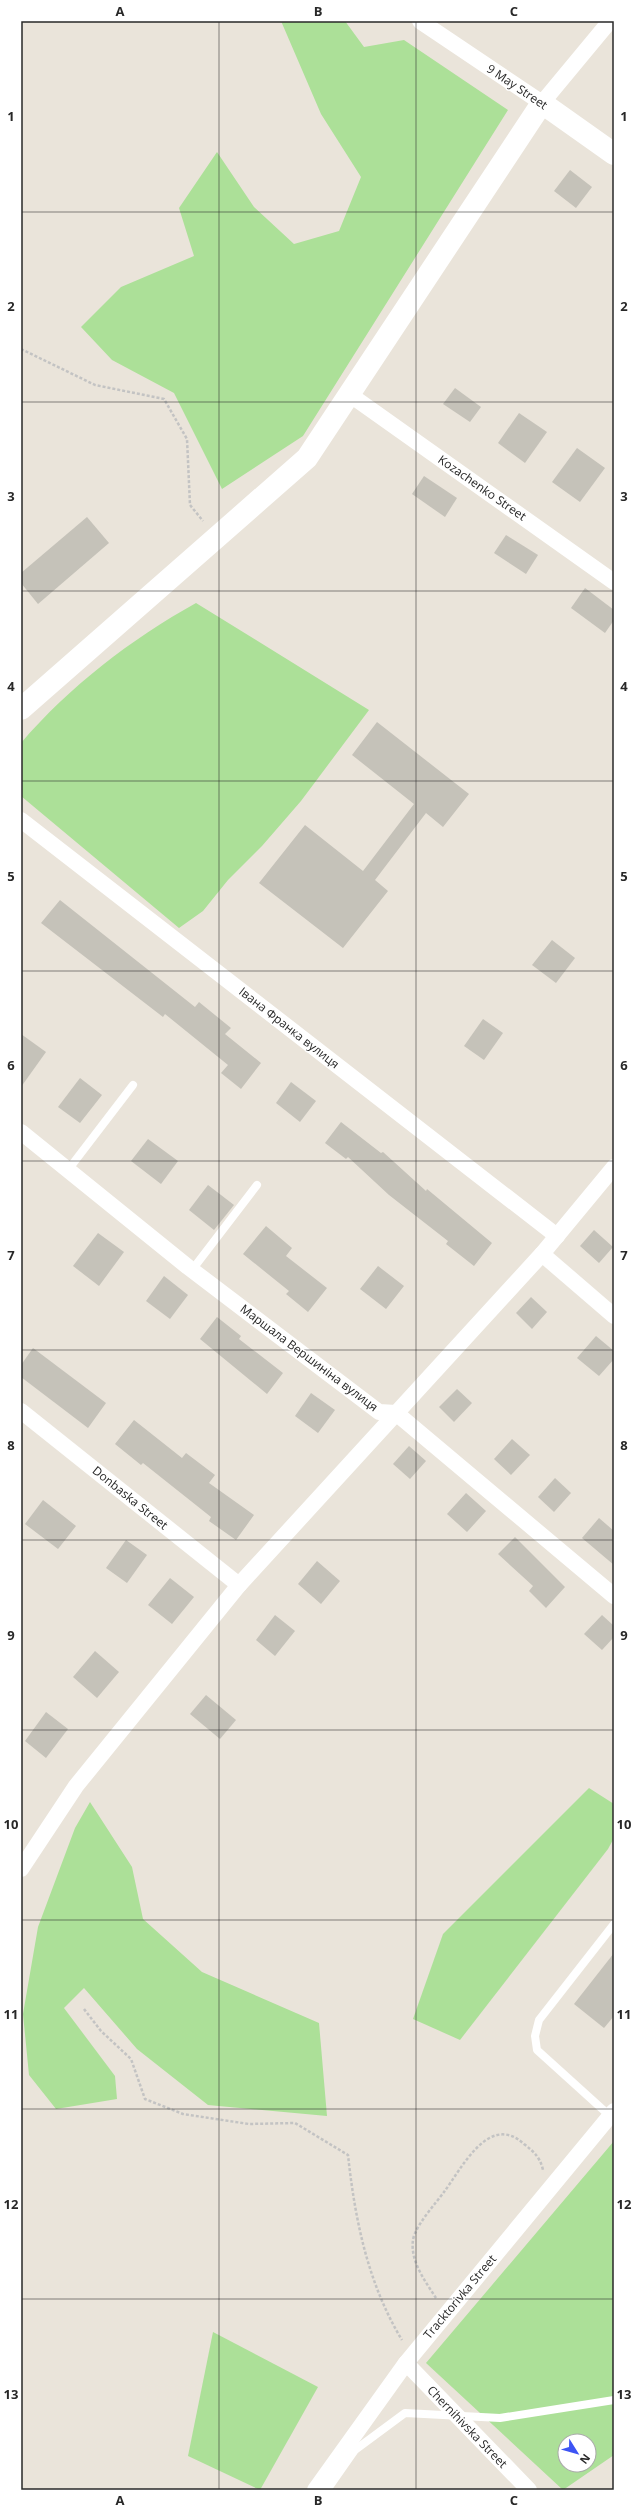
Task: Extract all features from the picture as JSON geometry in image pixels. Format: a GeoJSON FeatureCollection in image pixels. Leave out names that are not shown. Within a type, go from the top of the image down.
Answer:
{"type":"FeatureCollection","features":[{"type":"Feature","properties":{"kind":"main road","name":"9 May Street"},"geometry":{"type":"LineString","coordinates":[[542,103],[614,154]]}},
{"type":"Feature","properties":{"kind":"main road"},"geometry":{"type":"LineString","coordinates":[[21,709],[307,458],[542,103]]}},
{"type":"Feature","properties":{"kind":"street","name":"9 May Street"},"geometry":{"type":"LineString","coordinates":[[420,21],[542,103]]}},
{"type":"Feature","properties":{"kind":"street"},"geometry":{"type":"LineString","coordinates":[[542,103],[610,21]]}},
{"type":"Feature","properties":{"kind":"street","name":"Kozachenko Street"},"geometry":{"type":"LineString","coordinates":[[349,394],[614,582]]}},
{"type":"Feature","properties":{"kind":"street","name":"Івана Франка вулиця"},"geometry":{"type":"LineString","coordinates":[[21,820],[557,1236]]}},
{"type":"Feature","properties":{"kind":"street","name":"Маршала Вершиніна вулиця"},"geometry":{"type":"LineString","coordinates":[[21,1132],[192,1270],[379,1412],[396,1413]]}},
{"type":"Feature","properties":{"kind":"street"},"geometry":{"type":"LineString","coordinates":[[21,1869],[76,1786],[239,1585],[542,1254],[614,1167]]}},
{"type":"Feature","properties":{"kind":"street"},"geometry":{"type":"LineString","coordinates":[[542,1254],[614,1316]]}},
{"type":"Feature","properties":{"kind":"street","name":"Donbaska Street"},"geometry":{"type":"LineString","coordinates":[[21,1412],[239,1585]]}},
{"type":"Feature","properties":{"kind":"street"},"geometry":{"type":"LineString","coordinates":[[396,1413],[614,1596]]}},
{"type":"Feature","properties":{"kind":"street","name":"Tracktorivka Street"},"geometry":{"type":"LineString","coordinates":[[315,2490],[409,2359],[612,2114]]}},
{"type":"Feature","properties":{"kind":"street","name":"Chernihivska Street"},"geometry":{"type":"LineString","coordinates":[[409,2359],[455,2415],[529,2490]]}},
{"type":"Feature","properties":{"kind":"lane"},"geometry":{"type":"LineString","coordinates":[[68,1170],[133,1086]]}},
{"type":"Feature","properties":{"kind":"lane"},"geometry":{"type":"LineString","coordinates":[[192,1270],[256,1184]]}},
{"type":"Feature","properties":{"kind":"lane"},"geometry":{"type":"LineString","coordinates":[[612,2114],[537,2050],[535,2036],[539,2020],[614,1924]]}},
{"type":"Feature","properties":{"kind":"lane"},"geometry":{"type":"LineString","coordinates":[[327,2490],[356,2450],[405,2413],[500,2418],[614,2400]]}},
{"type":"Feature","properties":{"kind":"path"},"geometry":{"type":"LineString","coordinates":[[21,349],[95,385],[164,400],[187,439],[190,506],[217,537]]}},
{"type":"Feature","properties":{"kind":"path"},"geometry":{"type":"LineString","coordinates":[[84,2009],[101,2031],[131,2059],[145,2099],[183,2114],[249,2124],[295,2123],[348,2155],[352,2195],[364,2252],[385,2312],[409,2359]]}},
{"type":"Feature","properties":{"kind":"path"},"geometry":{"type":"LineString","coordinates":[[443,2317],[436,2299],[414,2258],[413,2239],[423,2219],[473,2151],[488,2138],[503,2134],[516,2136],[540,2158],[547,2192]]}},
{"type":"Feature","properties":{"kind":"green space"},"geometry":{"type":"Polygon","coordinates":[[[281,21],[345,21],[364,47],[404,40],[508,110],[303,436],[222,489],[174,393],[112,360],[81,327],[121,287],[194,256],[179,208],[217,152],[254,207],[294,244],[339,231],[361,177],[321,114],[281,21]]]}},
{"type":"Feature","properties":{"kind":"green space"},"geometry":{"type":"Polygon","coordinates":[[[196,603],[369,710],[301,801],[262,846],[228,880],[203,911],[179,928],[21,796],[21,743],[59,703],[102,666],[148,632],[196,603]]]}},
{"type":"Feature","properties":{"kind":"green space"},"geometry":{"type":"Polygon","coordinates":[[[589,1788],[614,1804],[614,1838],[608,1849],[460,2040],[413,2019],[443,1934],[589,1788]]]}},
{"type":"Feature","properties":{"kind":"green space"},"geometry":{"type":"Polygon","coordinates":[[[90,1802],[132,1867],[143,1919],[202,1972],[319,2023],[327,2116],[208,2105],[137,2049],[84,1988],[64,2008],[115,2076],[117,2099],[56,2109],[29,2075],[23,2014],[38,1927],[75,1828],[90,1802]]]}},
{"type":"Feature","properties":{"kind":"green space"},"geometry":{"type":"Polygon","coordinates":[[[614,2141],[614,2455],[597,2467],[597,2433],[557,2433],[557,2473],[588,2473],[563,2490],[426,2363],[614,2141]]]}},
{"type":"Feature","properties":{"kind":"green space"},"geometry":{"type":"Polygon","coordinates":[[[213,2332],[318,2387],[260,2490],[188,2456],[213,2332]]]}},
{"type":"Feature","properties":{"kind":"building"},"geometry":{"type":"Polygon","coordinates":[[[570,170],[592,187],[576,208],[554,191],[570,170]]]}},
{"type":"Feature","properties":{"kind":"building"},"geometry":{"type":"Polygon","coordinates":[[[455,388],[481,407],[470,422],[443,404],[455,388]]]}},
{"type":"Feature","properties":{"kind":"building"},"geometry":{"type":"Polygon","coordinates":[[[519,413],[547,432],[525,463],[498,443],[519,413]]]}},
{"type":"Feature","properties":{"kind":"building"},"geometry":{"type":"Polygon","coordinates":[[[577,448],[605,468],[580,502],[552,482],[577,448]]]}},
{"type":"Feature","properties":{"kind":"building"},"geometry":{"type":"Polygon","coordinates":[[[424,476],[457,498],[445,517],[412,494],[424,476]]]}},
{"type":"Feature","properties":{"kind":"building"},"geometry":{"type":"Polygon","coordinates":[[[87,517],[109,543],[38,604],[21,583],[21,573],[87,517]]]}},
{"type":"Feature","properties":{"kind":"building"},"geometry":{"type":"Polygon","coordinates":[[[506,535],[538,555],[526,574],[494,553],[506,535]]]}},
{"type":"Feature","properties":{"kind":"building"},"geometry":{"type":"Polygon","coordinates":[[[585,588],[614,610],[614,620],[605,633],[571,608],[585,588]]]}},
{"type":"Feature","properties":{"kind":"building"},"geometry":{"type":"Polygon","coordinates":[[[377,722],[469,794],[443,827],[426,813],[375,880],[388,891],[343,948],[259,883],[305,825],[363,871],[414,804],[352,755],[377,722]]]}},
{"type":"Feature","properties":{"kind":"building"},"geometry":{"type":"Polygon","coordinates":[[[60,900],[195,1007],[199,1002],[231,1028],[225,1034],[261,1063],[241,1089],[221,1073],[228,1065],[165,1014],[163,1017],[41,923],[60,900]]]}},
{"type":"Feature","properties":{"kind":"building"},"geometry":{"type":"Polygon","coordinates":[[[552,940],[575,958],[556,983],[532,965],[552,940]]]}},
{"type":"Feature","properties":{"kind":"building"},"geometry":{"type":"Polygon","coordinates":[[[483,1019],[503,1033],[484,1060],[464,1046],[483,1019]]]}},
{"type":"Feature","properties":{"kind":"building"},"geometry":{"type":"Polygon","coordinates":[[[21,1034],[46,1052],[21,1087],[21,1034]]]}},
{"type":"Feature","properties":{"kind":"building"},"geometry":{"type":"Polygon","coordinates":[[[80,1078],[102,1095],[80,1123],[58,1107],[80,1078]]]}},
{"type":"Feature","properties":{"kind":"building"},"geometry":{"type":"Polygon","coordinates":[[[291,1082],[316,1101],[300,1122],[276,1103],[291,1082]]]}},
{"type":"Feature","properties":{"kind":"building"},"geometry":{"type":"Polygon","coordinates":[[[341,1122],[381,1153],[383,1152],[426,1191],[427,1189],[492,1243],[474,1266],[446,1244],[448,1241],[389,1195],[348,1157],[346,1159],[325,1143],[341,1122]]]}},
{"type":"Feature","properties":{"kind":"building"},"geometry":{"type":"Polygon","coordinates":[[[148,1139],[178,1161],[161,1184],[131,1161],[148,1139]]]}},
{"type":"Feature","properties":{"kind":"building"},"geometry":{"type":"Polygon","coordinates":[[[208,1185],[234,1205],[214,1230],[189,1210],[208,1185]]]}},
{"type":"Feature","properties":{"kind":"building"},"geometry":{"type":"Polygon","coordinates":[[[266,1226],[292,1248],[286,1256],[327,1288],[308,1312],[286,1294],[289,1291],[243,1254],[266,1226]]]}},
{"type":"Feature","properties":{"kind":"building"},"geometry":{"type":"Polygon","coordinates":[[[594,1230],[613,1247],[599,1263],[580,1246],[594,1230]]]}},
{"type":"Feature","properties":{"kind":"building"},"geometry":{"type":"Polygon","coordinates":[[[98,1233],[124,1252],[99,1286],[73,1266],[98,1233]]]}},
{"type":"Feature","properties":{"kind":"building"},"geometry":{"type":"Polygon","coordinates":[[[378,1266],[404,1286],[386,1309],[360,1289],[378,1266]]]}},
{"type":"Feature","properties":{"kind":"building"},"geometry":{"type":"Polygon","coordinates":[[[164,1276],[188,1295],[170,1319],[146,1301],[164,1276]]]}},
{"type":"Feature","properties":{"kind":"building"},"geometry":{"type":"Polygon","coordinates":[[[531,1297],[547,1312],[532,1329],[516,1313],[531,1297]]]}},
{"type":"Feature","properties":{"kind":"building"},"geometry":{"type":"Polygon","coordinates":[[[217,1317],[241,1336],[239,1339],[283,1373],[267,1394],[200,1339],[217,1317]]]}},
{"type":"Feature","properties":{"kind":"building"},"geometry":{"type":"Polygon","coordinates":[[[596,1336],[614,1351],[614,1359],[599,1376],[577,1358],[596,1336]]]}},
{"type":"Feature","properties":{"kind":"building"},"geometry":{"type":"Polygon","coordinates":[[[33,1348],[106,1403],[88,1428],[21,1377],[21,1365],[33,1348]]]}},
{"type":"Feature","properties":{"kind":"building"},"geometry":{"type":"Polygon","coordinates":[[[457,1389],[472,1403],[454,1422],[439,1407],[457,1389]]]}},
{"type":"Feature","properties":{"kind":"building"},"geometry":{"type":"Polygon","coordinates":[[[311,1393],[335,1410],[318,1433],[295,1416],[311,1393]]]}},
{"type":"Feature","properties":{"kind":"building"},"geometry":{"type":"Polygon","coordinates":[[[134,1420],[182,1458],[186,1453],[215,1475],[209,1483],[254,1515],[236,1540],[209,1521],[211,1517],[143,1463],[141,1465],[115,1444],[134,1420]]]}},
{"type":"Feature","properties":{"kind":"building"},"geometry":{"type":"Polygon","coordinates":[[[512,1439],[530,1455],[511,1475],[494,1459],[512,1439]]]}},
{"type":"Feature","properties":{"kind":"building"},"geometry":{"type":"Polygon","coordinates":[[[409,1446],[426,1461],[410,1479],[393,1464],[409,1446]]]}},
{"type":"Feature","properties":{"kind":"building"},"geometry":{"type":"Polygon","coordinates":[[[555,1478],[571,1493],[554,1512],[538,1497],[555,1478]]]}},
{"type":"Feature","properties":{"kind":"building"},"geometry":{"type":"Polygon","coordinates":[[[466,1493],[486,1511],[467,1532],[447,1514],[466,1493]]]}},
{"type":"Feature","properties":{"kind":"building"},"geometry":{"type":"Polygon","coordinates":[[[43,1500],[76,1526],[58,1549],[25,1524],[43,1500]]]}},
{"type":"Feature","properties":{"kind":"building"},"geometry":{"type":"Polygon","coordinates":[[[599,1518],[614,1531],[614,1565],[582,1538],[599,1518]]]}},
{"type":"Feature","properties":{"kind":"building"},"geometry":{"type":"Polygon","coordinates":[[[515,1537],[565,1587],[546,1608],[529,1591],[533,1586],[498,1554],[515,1537]]]}},
{"type":"Feature","properties":{"kind":"building"},"geometry":{"type":"Polygon","coordinates":[[[126,1540],[147,1555],[127,1583],[106,1568],[126,1540]]]}},
{"type":"Feature","properties":{"kind":"building"},"geometry":{"type":"Polygon","coordinates":[[[317,1561],[340,1581],[321,1604],[298,1584],[317,1561]]]}},
{"type":"Feature","properties":{"kind":"building"},"geometry":{"type":"Polygon","coordinates":[[[170,1578],[194,1597],[172,1624],[148,1605],[170,1578]]]}},
{"type":"Feature","properties":{"kind":"building"},"geometry":{"type":"Polygon","coordinates":[[[275,1615],[295,1631],[275,1656],[256,1640],[275,1615]]]}},
{"type":"Feature","properties":{"kind":"building"},"geometry":{"type":"Polygon","coordinates":[[[602,1615],[614,1626],[614,1637],[602,1650],[584,1634],[602,1615]]]}},
{"type":"Feature","properties":{"kind":"building"},"geometry":{"type":"Polygon","coordinates":[[[95,1651],[119,1672],[97,1698],[73,1677],[95,1651]]]}},
{"type":"Feature","properties":{"kind":"building"},"geometry":{"type":"Polygon","coordinates":[[[206,1695],[236,1720],[220,1739],[190,1714],[206,1695]]]}},
{"type":"Feature","properties":{"kind":"building"},"geometry":{"type":"Polygon","coordinates":[[[46,1712],[68,1729],[46,1758],[25,1741],[46,1712]]]}},
{"type":"Feature","properties":{"kind":"building"},"geometry":{"type":"Polygon","coordinates":[[[614,1953],[614,2016],[604,2028],[574,2004],[614,1953]]]}}]}
